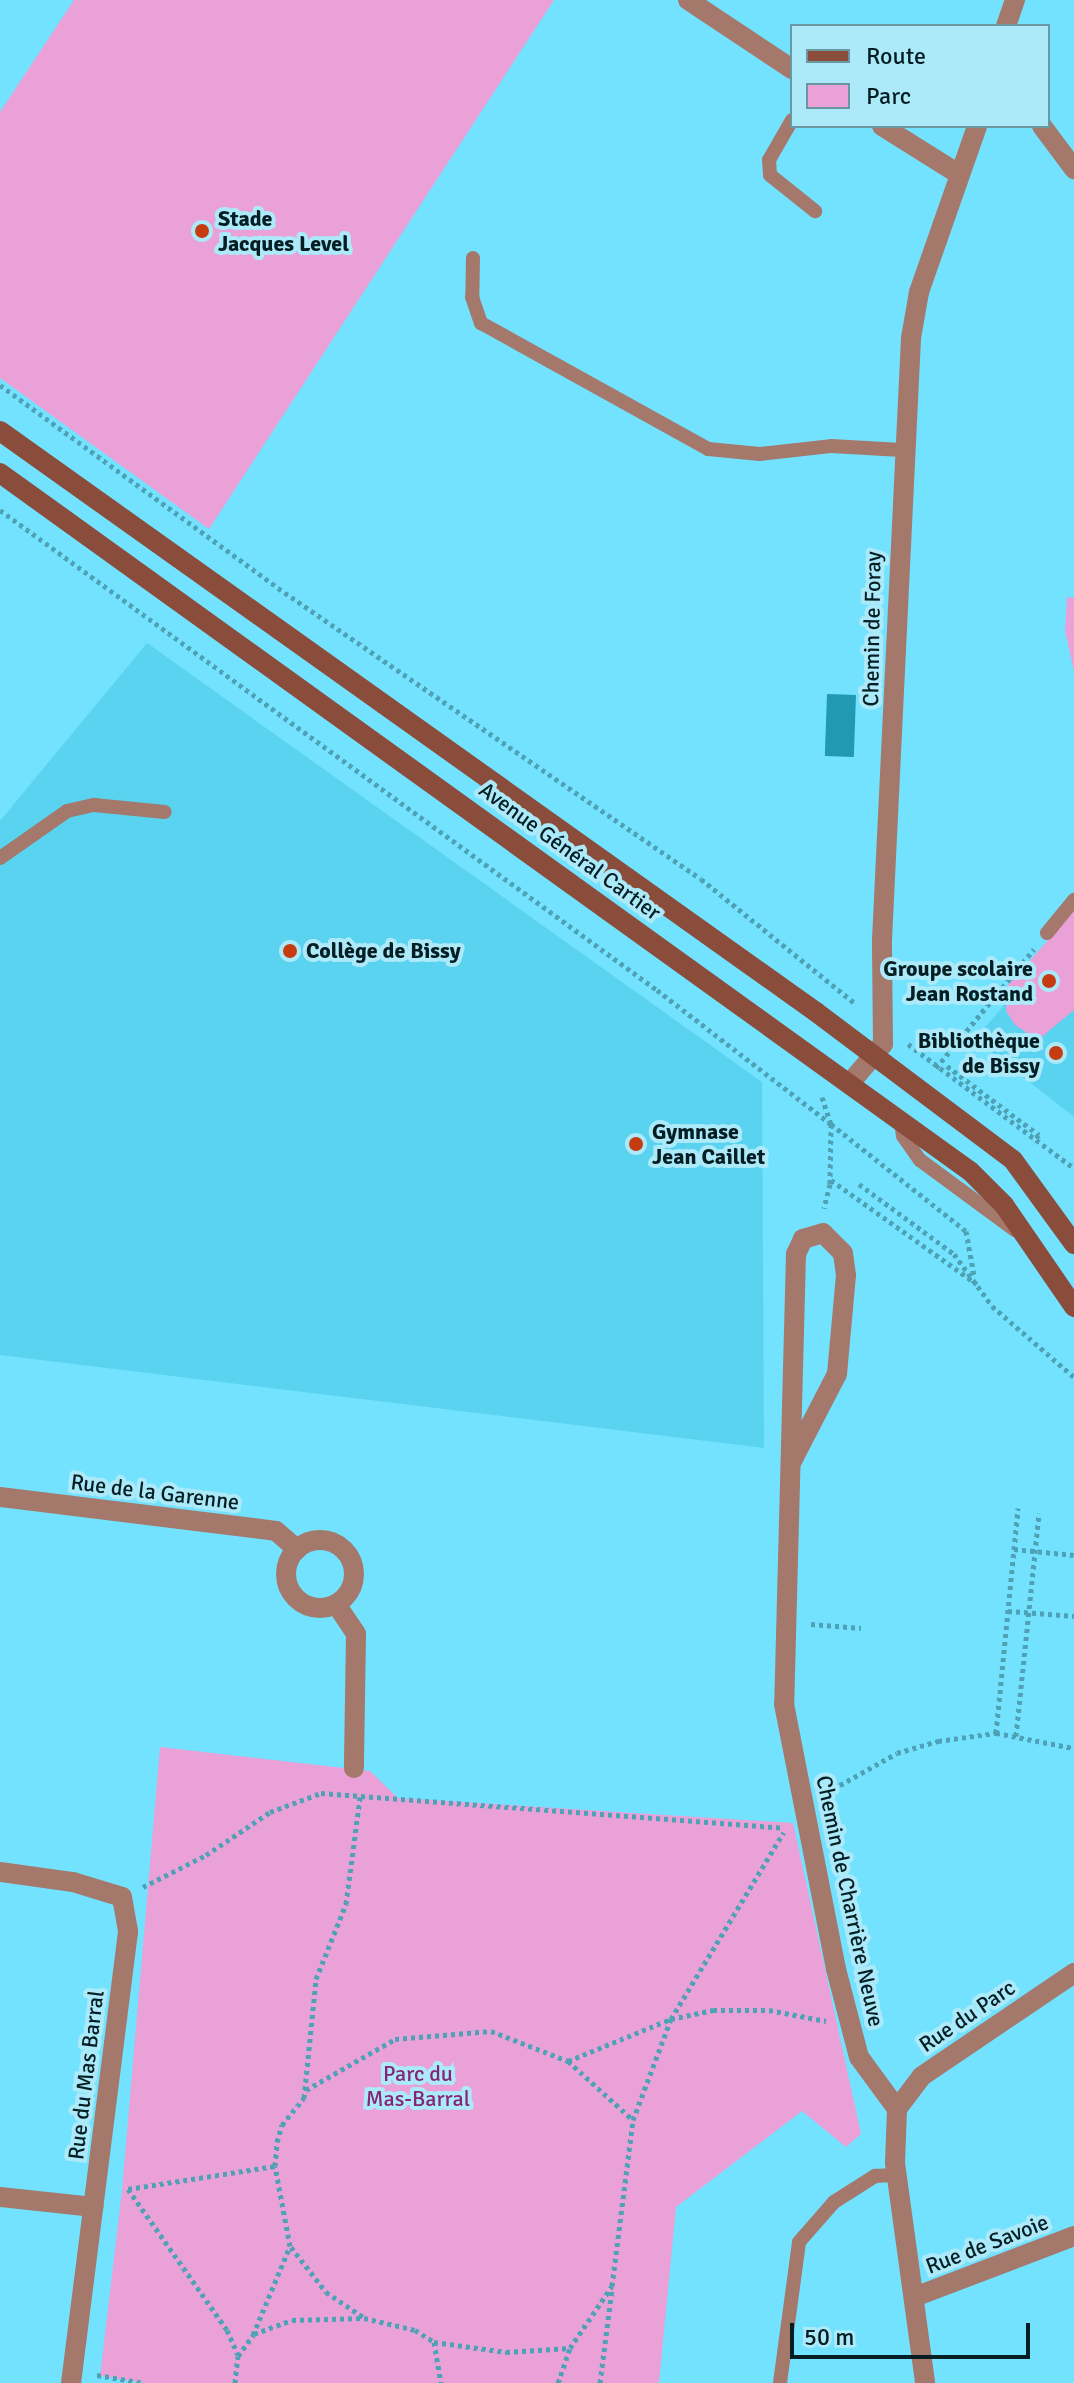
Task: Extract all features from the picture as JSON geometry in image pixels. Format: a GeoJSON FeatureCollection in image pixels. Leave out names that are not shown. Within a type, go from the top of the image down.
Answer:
{"type":"FeatureCollection","features":[{"type":"Feature","properties":{"kind":"main road","name":"Avenue Général Cartier"},"geometry":{"type":"LineString","coordinates":[[0,431],[1013,1160],[1074,1244]]}},
{"type":"Feature","properties":{"kind":"main road","name":"Avenue Général Cartier"},"geometry":{"type":"LineString","coordinates":[[0,473],[851,1082],[970,1171],[1004,1205],[1074,1307]]}},
{"type":"Feature","properties":{"kind":"main road"},"geometry":{"type":"LineString","coordinates":[[1004,1205],[1032,1185]]}},
{"type":"Feature","properties":{"kind":"street"},"geometry":{"type":"LineString","coordinates":[[688,0],[790,68]]}},
{"type":"Feature","properties":{"kind":"street"},"geometry":{"type":"LineString","coordinates":[[1007,24],[1015,0]]}},
{"type":"Feature","properties":{"kind":"street"},"geometry":{"type":"LineString","coordinates":[[885,128],[957,173]]}},
{"type":"Feature","properties":{"kind":"street","name":"Chemin de Foray"},"geometry":{"type":"LineString","coordinates":[[851,1082],[883,1044],[882,940],[902,450],[919,292],[957,173],[976,128]]}},
{"type":"Feature","properties":{"kind":"street"},"geometry":{"type":"LineString","coordinates":[[1043,128],[1074,169]]}},
{"type":"Feature","properties":{"kind":"street","name":"Chemin de Charrière Neuve"},"geometry":{"type":"LineString","coordinates":[[791,1463],[837,1374],[846,1275],[843,1253],[823,1233],[803,1239],[796,1254],[783,1622],[784,1704],[859,2057],[897,2109]]}},
{"type":"Feature","properties":{"kind":"street","name":"Rue de la Garenne"},"geometry":{"type":"LineString","coordinates":[[0,1497],[276,1531],[297,1549]]}},
{"type":"Feature","properties":{"kind":"street"},"geometry":{"type":"LineString","coordinates":[[330,1541],[348,1554],[355,1577],[336,1604],[304,1604],[289,1589],[287,1567],[297,1549],[307,1542],[330,1541]]}},
{"type":"Feature","properties":{"kind":"street"},"geometry":{"type":"LineString","coordinates":[[336,1604],[356,1634],[354,1768]]}},
{"type":"Feature","properties":{"kind":"street"},"geometry":{"type":"LineString","coordinates":[[0,1872],[73,1882],[122,1897]]}},
{"type":"Feature","properties":{"kind":"street","name":"Rue du Mas Barral"},"geometry":{"type":"LineString","coordinates":[[72,2377],[128,1932],[122,1897]]}},
{"type":"Feature","properties":{"kind":"street","name":"Rue du Parc"},"geometry":{"type":"LineString","coordinates":[[897,2109],[922,2076],[1074,1973]]}},
{"type":"Feature","properties":{"kind":"street"},"geometry":{"type":"LineString","coordinates":[[897,2109],[897,2175],[917,2296],[925,2383]]}},
{"type":"Feature","properties":{"kind":"street"},"geometry":{"type":"LineString","coordinates":[[0,2197],[93,2207]]}},
{"type":"Feature","properties":{"kind":"street","name":"Rue de Savoie"},"geometry":{"type":"LineString","coordinates":[[917,2296],[1074,2236]]}},
{"type":"Feature","properties":{"kind":"lane"},"geometry":{"type":"LineString","coordinates":[[790,123],[769,160],[770,175],[815,211]]}},
{"type":"Feature","properties":{"kind":"lane"},"geometry":{"type":"LineString","coordinates":[[473,258],[472,297],[481,323],[708,449],[760,454],[831,446],[902,450]]}},
{"type":"Feature","properties":{"kind":"lane"},"geometry":{"type":"LineString","coordinates":[[0,858],[67,811],[94,805],[165,812]]}},
{"type":"Feature","properties":{"kind":"lane"},"geometry":{"type":"LineString","coordinates":[[1047,933],[1074,900]]}},
{"type":"Feature","properties":{"kind":"lane"},"geometry":{"type":"LineString","coordinates":[[901,1120],[903,1136],[920,1160],[1026,1237]]}},
{"type":"Feature","properties":{"kind":"lane"},"geometry":{"type":"LineString","coordinates":[[780,2383],[799,2242],[834,2202],[875,2176],[897,2175]]}},
{"type":"Feature","properties":{"kind":"path"},"geometry":{"type":"LineString","coordinates":[[0,385],[278,588],[701,879],[884,1026],[1074,1168]]}},
{"type":"Feature","properties":{"kind":"path"},"geometry":{"type":"LineString","coordinates":[[0,510],[657,990],[831,1124],[831,1180],[824,1201]]}},
{"type":"Feature","properties":{"kind":"path"},"geometry":{"type":"LineString","coordinates":[[913,1088],[937,1066],[1047,933]]}},
{"type":"Feature","properties":{"kind":"path"},"geometry":{"type":"LineString","coordinates":[[947,1066],[1039,1135],[1028,1143]]}},
{"type":"Feature","properties":{"kind":"path"},"geometry":{"type":"LineString","coordinates":[[831,1180],[981,1287]]}},
{"type":"Feature","properties":{"kind":"path"},"geometry":{"type":"LineString","coordinates":[[859,1184],[954,1254],[974,1275],[992,1306],[1074,1377]]}},
{"type":"Feature","properties":{"kind":"path"},"geometry":{"type":"LineString","coordinates":[[996,1733],[1018,1508]]}},
{"type":"Feature","properties":{"kind":"path"},"geometry":{"type":"LineString","coordinates":[[1016,1736],[1039,1513]]}},
{"type":"Feature","properties":{"kind":"path"},"geometry":{"type":"LineString","coordinates":[[1014,1549],[1074,1555]]}},
{"type":"Feature","properties":{"kind":"path"},"geometry":{"type":"LineString","coordinates":[[1008,1611],[1074,1616]]}},
{"type":"Feature","properties":{"kind":"path"},"geometry":{"type":"LineString","coordinates":[[783,1622],[861,1628]]}},
{"type":"Feature","properties":{"kind":"path"},"geometry":{"type":"LineString","coordinates":[[600,2383],[633,2120],[671,2019],[787,1828],[897,1753],[938,1741],[996,1733],[1074,1748]]}},
{"type":"Feature","properties":{"kind":"path"},"geometry":{"type":"LineString","coordinates":[[122,1897],[206,1855],[270,1812],[321,1793],[361,1799],[787,1828]]}},
{"type":"Feature","properties":{"kind":"path"},"geometry":{"type":"LineString","coordinates":[[306,2090],[316,1979],[346,1904],[361,1799]]}},
{"type":"Feature","properties":{"kind":"path"},"geometry":{"type":"LineString","coordinates":[[568,2061],[671,2019],[713,2010],[769,2010],[834,2023],[850,2017]]}},
{"type":"Feature","properties":{"kind":"path"},"geometry":{"type":"LineString","coordinates":[[364,2318],[326,2292],[290,2246],[275,2166],[282,2125],[306,2090],[395,2039],[491,2031],[568,2061],[633,2120]]}},
{"type":"Feature","properties":{"kind":"path"},"geometry":{"type":"LineString","coordinates":[[96,2186],[128,2189],[275,2166]]}},
{"type":"Feature","properties":{"kind":"path"},"geometry":{"type":"LineString","coordinates":[[128,2189],[227,2330],[238,2356]]}},
{"type":"Feature","properties":{"kind":"path"},"geometry":{"type":"LineString","coordinates":[[235,2383],[238,2356],[253,2335],[290,2246]]}},
{"type":"Feature","properties":{"kind":"path"},"geometry":{"type":"LineString","coordinates":[[558,2383],[570,2348],[612,2286]]}},
{"type":"Feature","properties":{"kind":"path"},"geometry":{"type":"LineString","coordinates":[[253,2335],[292,2320],[364,2318],[415,2330],[434,2342],[506,2352],[570,2348]]}},
{"type":"Feature","properties":{"kind":"path"},"geometry":{"type":"LineString","coordinates":[[434,2342],[441,2383]]}},
{"type":"Feature","properties":{"kind":"path"},"geometry":{"type":"LineString","coordinates":[[72,2377],[143,2383]]}},
{"type":"Feature","properties":{"kind":"shaded area","name":"Collège de Bissy"},"geometry":{"type":"Polygon","coordinates":[[[147,643],[762,1082],[764,1448],[0,1355],[0,821],[147,643]]]}},
{"type":"Feature","properties":{"kind":"shaded area"},"geometry":{"type":"Polygon","coordinates":[[[827,694],[856,695],[854,757],[825,756],[827,694]]]}},
{"type":"Feature","properties":{"kind":"shaded area","name":"Groupe scolaire Jean Rostand"},"geometry":{"type":"Polygon","coordinates":[[[1074,924],[1074,1117],[975,1039],[1074,924]]]}},
{"type":"Feature","properties":{"kind":"green space","name":"Stade Jacques Level"},"geometry":{"type":"Polygon","coordinates":[[[74,0],[554,0],[209,529],[0,378],[0,112],[74,0]]]}},
{"type":"Feature","properties":{"kind":"green space"},"geometry":{"type":"Polygon","coordinates":[[[1067,597],[1074,598],[1074,671],[1065,631],[1067,597]]]}},
{"type":"Feature","properties":{"kind":"green space"},"geometry":{"type":"Polygon","coordinates":[[[1074,911],[1074,1010],[1038,1040],[1015,1025],[1006,1011],[1008,985],[1074,911]]]}},
{"type":"Feature","properties":{"kind":"green space","name":"Parc du Mas-Barral"},"geometry":{"type":"Polygon","coordinates":[[[160,1747],[370,1771],[398,1798],[793,1823],[861,2134],[846,2147],[802,2111],[676,2207],[659,2383],[143,2383],[100,2376],[122,2190],[160,1747]]]}},
{"type":"Feature","properties":{"kind":"place","name":"Stade Jacques Level"},"geometry":{"type":"Point","coordinates":[202,231]}},
{"type":"Feature","properties":{"kind":"place","name":"Collège de Bissy"},"geometry":{"type":"Point","coordinates":[290,951]}},
{"type":"Feature","properties":{"kind":"place","name":"Groupe scolaire Jean Rostand"},"geometry":{"type":"Point","coordinates":[1049,981]}},
{"type":"Feature","properties":{"kind":"place","name":"Bibliothèque de Bissy"},"geometry":{"type":"Point","coordinates":[1056,1053]}},
{"type":"Feature","properties":{"kind":"place","name":"Gymnase Jean Caillet"},"geometry":{"type":"Point","coordinates":[636,1144]}}]}
